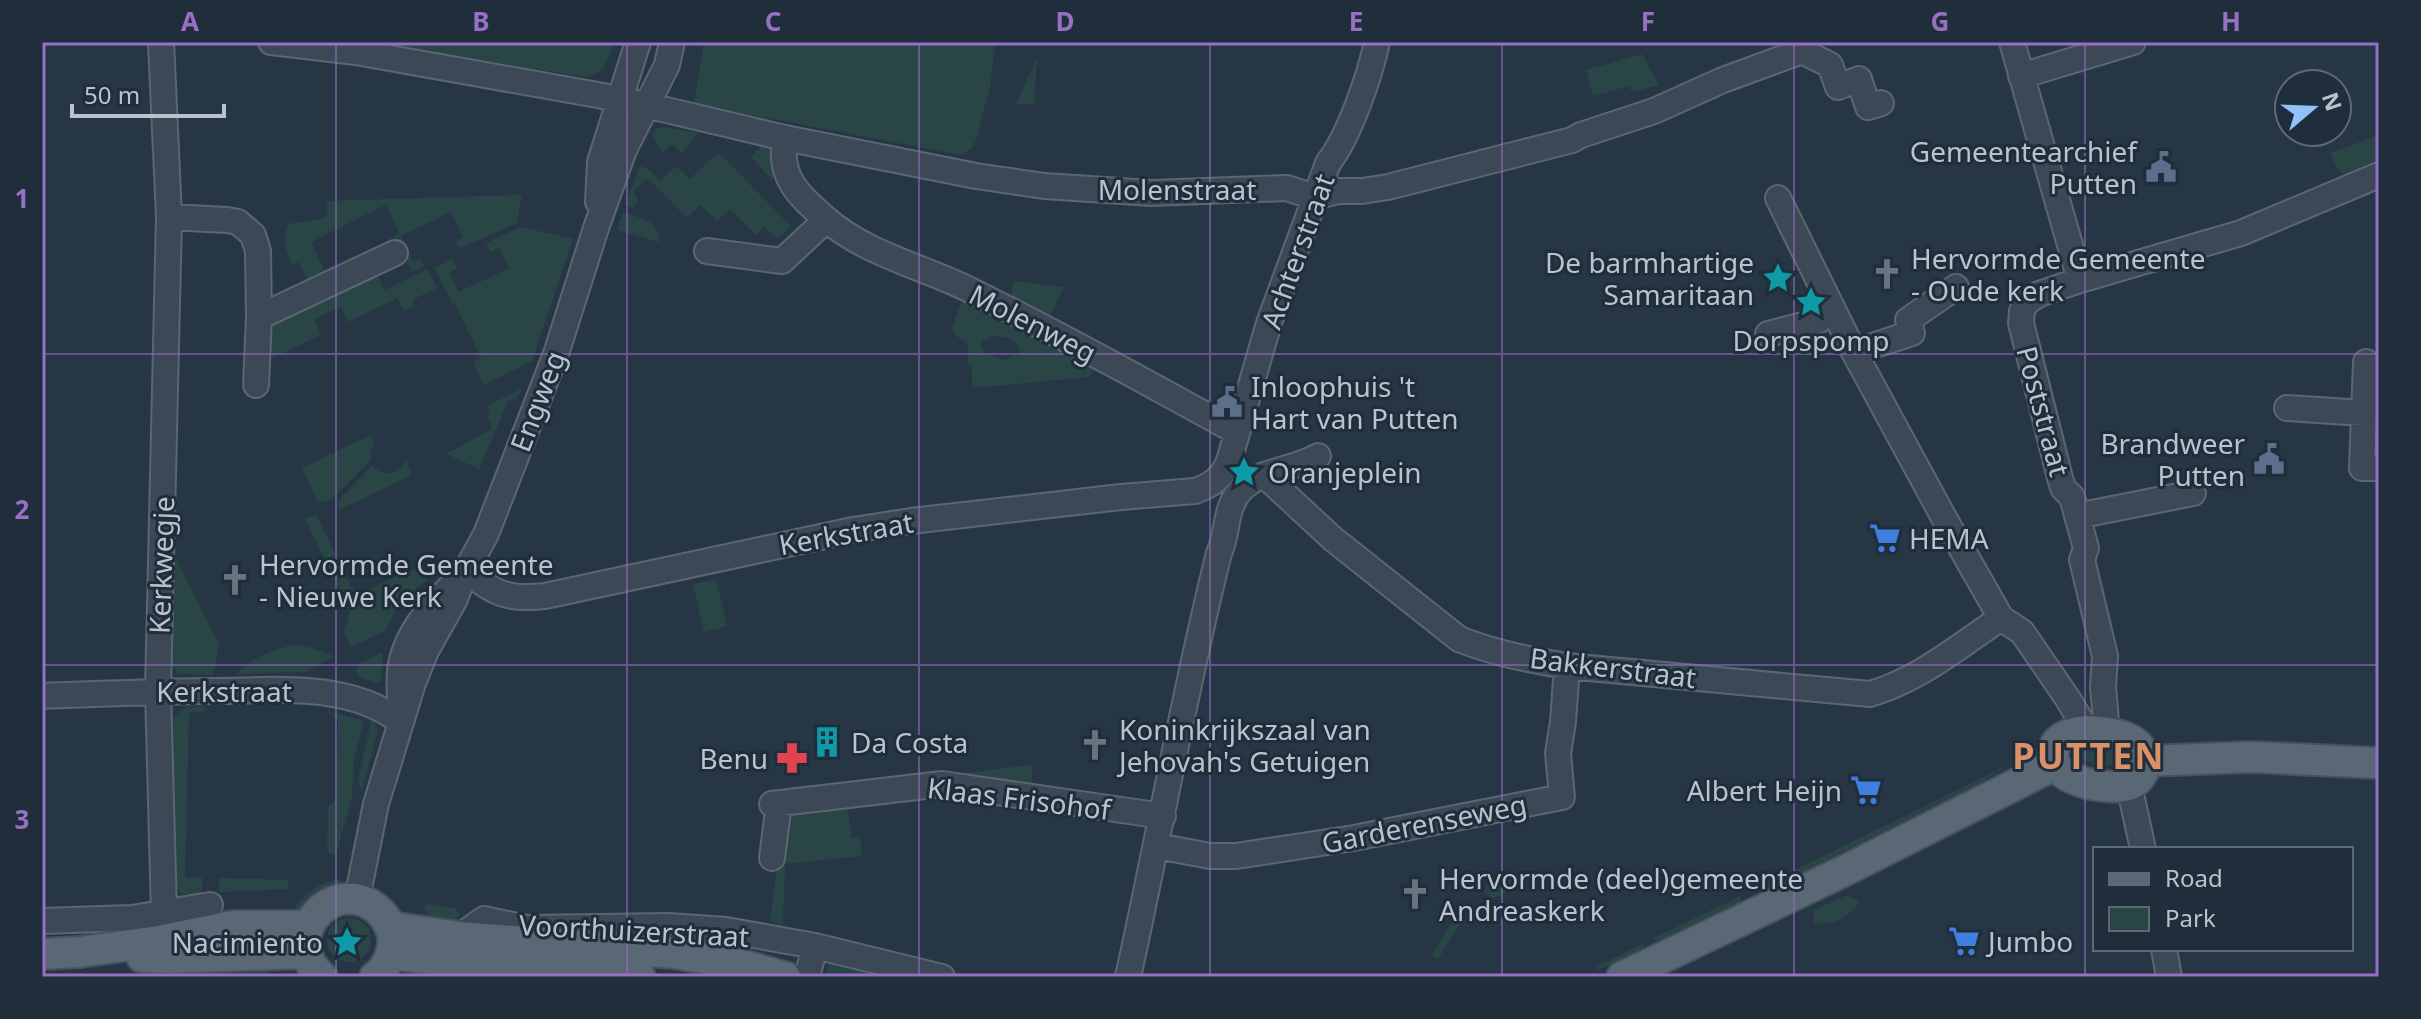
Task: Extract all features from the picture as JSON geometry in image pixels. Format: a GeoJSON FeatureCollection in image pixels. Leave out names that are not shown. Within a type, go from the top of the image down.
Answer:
{"type":"FeatureCollection","features":[{"type":"Feature","properties":{"kind":"main road"},"geometry":{"type":"LineString","coordinates":[[2137,773],[2137,744],[2120,735],[2074,733],[2056,742],[2053,750],[2054,765],[2065,776],[2106,786],[2137,773],[2251,757],[2379,763]]}},
{"type":"Feature","properties":{"kind":"main road"},"geometry":{"type":"LineString","coordinates":[[1622,977],[1844,871],[2054,765]]}},
{"type":"Feature","properties":{"kind":"main road"},"geometry":{"type":"LineString","coordinates":[[42,954],[80,952],[169,958],[312,952],[319,910],[337,900],[357,899],[371,904],[383,914],[386,953]]}},
{"type":"Feature","properties":{"kind":"main road","name":"Voorthuizerstraat"},"geometry":{"type":"LineString","coordinates":[[386,953],[459,937],[674,953],[742,965],[785,977]]}},
{"type":"Feature","properties":{"kind":"main road","name":"Voorthuizerstraat"},"geometry":{"type":"LineString","coordinates":[[386,953],[487,966],[640,977]]}},
{"type":"Feature","properties":{"kind":"street","name":"Kerkwegje"},"geometry":{"type":"LineString","coordinates":[[161,42],[169,217],[158,691],[164,913]]}},
{"type":"Feature","properties":{"kind":"street","name":"Molenstraat"},"geometry":{"type":"LineString","coordinates":[[271,42],[356,52],[620,99],[785,138],[976,176],[1044,186],[1151,193],[1287,188],[1314,197],[1339,191],[1388,187],[1572,140],[1654,111],[1723,80],[1802,51],[1830,65],[1838,87],[1859,79],[1868,107],[1881,103]]}},
{"type":"Feature","properties":{"kind":"street","name":"Engweg"},"geometry":{"type":"LineString","coordinates":[[596,228],[600,162],[638,42]]}},
{"type":"Feature","properties":{"kind":"street","name":"Engweg"},"geometry":{"type":"LineString","coordinates":[[357,899],[376,804],[400,721],[426,651],[486,534],[556,354],[624,150],[667,65],[672,42]]}},
{"type":"Feature","properties":{"kind":"street","name":"Achterstraat"},"geometry":{"type":"LineString","coordinates":[[1227,465],[1269,323],[1314,197],[1328,163],[1347,132],[1377,42]]}},
{"type":"Feature","properties":{"kind":"street"},"geometry":{"type":"LineString","coordinates":[[2012,42],[2080,280],[2241,233],[2379,175]]}},
{"type":"Feature","properties":{"kind":"street"},"geometry":{"type":"LineString","coordinates":[[2021,76],[2133,42]]}},
{"type":"Feature","properties":{"kind":"street","name":"Molenweg"},"geometry":{"type":"LineString","coordinates":[[785,138],[783,163],[790,182],[826,220],[859,242],[979,295],[1237,432]]}},
{"type":"Feature","properties":{"kind":"street"},"geometry":{"type":"LineString","coordinates":[[1778,198],[1854,352],[2001,618],[2022,632],[2068,699],[2097,732]]}},
{"type":"Feature","properties":{"kind":"street"},"geometry":{"type":"LineString","coordinates":[[169,217],[238,222],[253,235],[258,251],[256,385]]}},
{"type":"Feature","properties":{"kind":"street"},"geometry":{"type":"LineString","coordinates":[[707,251],[782,261],[826,220]]}},
{"type":"Feature","properties":{"kind":"street"},"geometry":{"type":"LineString","coordinates":[[259,317],[395,253]]}},
{"type":"Feature","properties":{"kind":"street","name":"Poststraat"},"geometry":{"type":"LineString","coordinates":[[2080,280],[2039,294],[2026,303],[2021,323],[2060,478],[2063,488],[2072,497],[2086,548],[2082,560],[2105,656],[2097,732]]}},
{"type":"Feature","properties":{"kind":"street"},"geometry":{"type":"LineString","coordinates":[[1854,352],[1912,333],[1908,320],[1956,287]]}},
{"type":"Feature","properties":{"kind":"street"},"geometry":{"type":"LineString","coordinates":[[1768,334],[1818,321],[1833,309]]}},
{"type":"Feature","properties":{"kind":"street"},"geometry":{"type":"LineString","coordinates":[[2366,362],[2362,468],[2379,468]]}},
{"type":"Feature","properties":{"kind":"street"},"geometry":{"type":"LineString","coordinates":[[2287,408],[2364,413]]}},
{"type":"Feature","properties":{"kind":"street"},"geometry":{"type":"LineString","coordinates":[[1128,977],[1193,663],[1219,553],[1226,538],[1231,507],[1237,493],[1256,479],[1318,456]]}},
{"type":"Feature","properties":{"kind":"street","name":"Kerkstraat"},"geometry":{"type":"LineString","coordinates":[[466,571],[505,596],[523,598],[554,594],[868,527],[1195,491],[1215,482],[1227,465]]}},
{"type":"Feature","properties":{"kind":"street","name":"Bakkerstraat"},"geometry":{"type":"LineString","coordinates":[[1256,479],[1459,639],[1484,648],[1567,666],[1870,694],[1890,689],[1912,678],[2001,618]]}},
{"type":"Feature","properties":{"kind":"street"},"geometry":{"type":"LineString","coordinates":[[2077,516],[2193,493]]}},
{"type":"Feature","properties":{"kind":"street","name":"Garderenseweg"},"geometry":{"type":"LineString","coordinates":[[1157,846],[1210,856],[1236,856],[1354,838],[1562,797],[1558,753],[1567,666]]}},
{"type":"Feature","properties":{"kind":"street","name":"Kerkstraat"},"geometry":{"type":"LineString","coordinates":[[42,696],[286,689],[344,696],[381,707],[400,721]]}},
{"type":"Feature","properties":{"kind":"street"},"geometry":{"type":"LineString","coordinates":[[2137,773],[2143,847]]}},
{"type":"Feature","properties":{"kind":"street","name":"Klaas Frisohof"},"geometry":{"type":"LineString","coordinates":[[772,858],[776,804],[942,784],[1163,816]]}},
{"type":"Feature","properties":{"kind":"street"},"geometry":{"type":"LineString","coordinates":[[42,921],[132,918],[210,905]]}},
{"type":"Feature","properties":{"kind":"street","name":"Voorthuizerstraat"},"geometry":{"type":"LineString","coordinates":[[459,937],[484,919],[527,928],[669,926],[726,930],[815,946],[942,977]]}},
{"type":"Feature","properties":{"kind":"street"},"geometry":{"type":"LineString","coordinates":[[807,977],[815,946]]}},
{"type":"Feature","properties":{"kind":"street"},"geometry":{"type":"LineString","coordinates":[[2164,951],[2169,977]]}},
{"type":"Feature","properties":{"kind":"green space"},"geometry":{"type":"Polygon","coordinates":[[[363,42],[614,42],[605,64],[587,77],[363,42]]]}},
{"type":"Feature","properties":{"kind":"green space"},"geometry":{"type":"Polygon","coordinates":[[[704,42],[995,42],[990,87],[976,140],[972,148],[960,155],[694,104],[704,42]]]}},
{"type":"Feature","properties":{"kind":"green space"},"geometry":{"type":"Polygon","coordinates":[[[1642,54],[1659,85],[1632,92],[1629,86],[1593,96],[1586,70],[1642,54]]]}},
{"type":"Feature","properties":{"kind":"green space"},"geometry":{"type":"Polygon","coordinates":[[[1037,57],[1034,104],[1016,104],[1037,57]]]}},
{"type":"Feature","properties":{"kind":"green space"},"geometry":{"type":"Polygon","coordinates":[[[665,127],[698,133],[682,153],[672,144],[663,152],[652,137],[656,129],[665,127]]]}},
{"type":"Feature","properties":{"kind":"green space"},"geometry":{"type":"Polygon","coordinates":[[[2379,135],[2379,159],[2344,174],[2337,169],[2330,153],[2353,148],[2353,145],[2379,135]]]}},
{"type":"Feature","properties":{"kind":"green space"},"geometry":{"type":"Polygon","coordinates":[[[762,145],[769,147],[777,172],[772,180],[751,157],[762,145]]]}},
{"type":"Feature","properties":{"kind":"green space"},"geometry":{"type":"Polygon","coordinates":[[[715,155],[721,155],[791,226],[778,239],[764,227],[756,235],[730,209],[717,221],[701,205],[687,218],[648,178],[634,191],[638,202],[632,208],[625,205],[640,166],[660,181],[676,166],[690,179],[715,155]]]}},
{"type":"Feature","properties":{"kind":"green space"},"geometry":{"type":"Polygon","coordinates":[[[522,195],[517,223],[459,249],[455,242],[463,237],[451,212],[401,236],[413,262],[421,258],[424,266],[412,272],[394,236],[399,233],[386,205],[311,242],[324,269],[332,266],[336,274],[310,287],[299,262],[292,265],[285,240],[288,224],[328,215],[326,201],[522,195]]]}},
{"type":"Feature","properties":{"kind":"green space"},"geometry":{"type":"Polygon","coordinates":[[[623,212],[653,224],[659,242],[617,230],[623,212]]]}},
{"type":"Feature","properties":{"kind":"green space"},"geometry":{"type":"Polygon","coordinates":[[[521,227],[573,239],[532,361],[484,385],[473,362],[481,358],[435,268],[452,259],[457,268],[449,273],[459,292],[509,268],[499,248],[491,252],[486,243],[521,227]]]}},
{"type":"Feature","properties":{"kind":"green space"},"geometry":{"type":"Polygon","coordinates":[[[428,269],[437,288],[412,300],[414,306],[404,311],[397,298],[348,322],[341,307],[314,319],[321,335],[268,360],[267,321],[377,275],[384,290],[428,269]]]}},
{"type":"Feature","properties":{"kind":"green space"},"geometry":{"type":"Polygon","coordinates":[[[1014,281],[1064,287],[1047,322],[1010,304],[1014,281]]]}},
{"type":"Feature","properties":{"kind":"green space"},"geometry":{"type":"Polygon","coordinates":[[[963,296],[1097,363],[1090,377],[973,388],[971,366],[967,365],[967,345],[952,329],[963,296]],[[992,336],[982,342],[985,354],[1005,360],[1020,353],[1014,341],[992,336]]]}},
{"type":"Feature","properties":{"kind":"green space"},"geometry":{"type":"Polygon","coordinates":[[[523,388],[515,401],[509,399],[479,469],[446,454],[492,429],[488,418],[489,405],[523,388]]]}},
{"type":"Feature","properties":{"kind":"green space"},"geometry":{"type":"Polygon","coordinates":[[[371,435],[374,443],[370,461],[332,499],[318,503],[302,468],[371,435]]]}},
{"type":"Feature","properties":{"kind":"green space"},"geometry":{"type":"Polygon","coordinates":[[[406,460],[412,475],[339,510],[336,503],[372,466],[391,473],[406,460]]]}},
{"type":"Feature","properties":{"kind":"green space"},"geometry":{"type":"Polygon","coordinates":[[[316,514],[336,555],[325,560],[305,519],[316,514]]]}},
{"type":"Feature","properties":{"kind":"green space"},"geometry":{"type":"Polygon","coordinates":[[[172,550],[219,645],[213,675],[178,674],[170,661],[172,550]]]}},
{"type":"Feature","properties":{"kind":"green space"},"geometry":{"type":"Polygon","coordinates":[[[338,559],[355,595],[421,566],[428,580],[396,609],[385,631],[351,647],[344,632],[350,611],[327,564],[338,559]]]}},
{"type":"Feature","properties":{"kind":"green space"},"geometry":{"type":"Polygon","coordinates":[[[716,579],[727,626],[704,632],[693,584],[716,579]]]}},
{"type":"Feature","properties":{"kind":"green space"},"geometry":{"type":"Polygon","coordinates":[[[292,645],[334,656],[306,672],[237,674],[255,659],[292,645]]]}},
{"type":"Feature","properties":{"kind":"green space"},"geometry":{"type":"Polygon","coordinates":[[[383,652],[381,682],[357,676],[356,669],[360,663],[383,652]]]}},
{"type":"Feature","properties":{"kind":"green space"},"geometry":{"type":"Polygon","coordinates":[[[188,707],[204,707],[204,712],[189,713],[185,877],[202,878],[202,894],[182,894],[173,884],[166,726],[172,726],[177,714],[188,707]]]}},
{"type":"Feature","properties":{"kind":"green space"},"geometry":{"type":"Polygon","coordinates":[[[330,712],[364,720],[354,760],[352,797],[336,855],[327,852],[328,807],[336,799],[338,721],[330,712]]]}},
{"type":"Feature","properties":{"kind":"green space"},"geometry":{"type":"Polygon","coordinates":[[[372,718],[378,729],[362,791],[358,779],[372,718]]]}},
{"type":"Feature","properties":{"kind":"green space"},"geometry":{"type":"Polygon","coordinates":[[[2096,747],[2107,748],[2118,758],[2117,762],[2099,766],[2083,758],[2082,752],[2096,747]]]}},
{"type":"Feature","properties":{"kind":"green space"},"geometry":{"type":"Polygon","coordinates":[[[2010,764],[1949,803],[1767,892],[1758,888],[2010,764]]]}},
{"type":"Feature","properties":{"kind":"green space"},"geometry":{"type":"Polygon","coordinates":[[[1031,765],[1033,787],[949,775],[1031,765]]]}},
{"type":"Feature","properties":{"kind":"green space"},"geometry":{"type":"Polygon","coordinates":[[[819,806],[821,812],[848,808],[851,838],[860,837],[862,856],[785,864],[783,925],[770,921],[778,858],[788,818],[791,813],[819,806]]]}},
{"type":"Feature","properties":{"kind":"green space"},"geometry":{"type":"Polygon","coordinates":[[[1515,877],[1503,895],[1492,898],[1484,893],[1488,884],[1515,877]]]}},
{"type":"Feature","properties":{"kind":"green space"},"geometry":{"type":"Polygon","coordinates":[[[219,878],[288,880],[288,889],[219,892],[219,878]]]}},
{"type":"Feature","properties":{"kind":"green space"},"geometry":{"type":"Polygon","coordinates":[[[342,879],[333,892],[320,902],[290,916],[312,890],[342,879]]]}},
{"type":"Feature","properties":{"kind":"green space"},"geometry":{"type":"Polygon","coordinates":[[[1847,895],[1859,902],[1850,912],[1834,922],[1814,923],[1814,910],[1847,895]]]}},
{"type":"Feature","properties":{"kind":"green space"},"geometry":{"type":"Polygon","coordinates":[[[1741,896],[1740,904],[1662,944],[1654,938],[1741,896]]]}},
{"type":"Feature","properties":{"kind":"green space"},"geometry":{"type":"Polygon","coordinates":[[[423,905],[456,909],[460,915],[455,922],[431,925],[423,905]]]}},
{"type":"Feature","properties":{"kind":"green space"},"geometry":{"type":"Polygon","coordinates":[[[1458,912],[1461,922],[1438,959],[1432,955],[1458,912]]]}},
{"type":"Feature","properties":{"kind":"green space"},"geometry":{"type":"Polygon","coordinates":[[[349,918],[365,924],[371,940],[365,956],[349,962],[333,956],[327,940],[333,924],[349,918]]]}},
{"type":"Feature","properties":{"kind":"green space"},"geometry":{"type":"Polygon","coordinates":[[[1643,944],[1645,948],[1640,954],[1597,970],[1596,967],[1601,964],[1643,944]]]}},
{"type":"Feature","properties":{"kind":"green space"},"geometry":{"type":"Polygon","coordinates":[[[830,958],[911,977],[825,977],[830,958]]]}},
{"type":"Feature","properties":{"kind":"green space"},"geometry":{"type":"Polygon","coordinates":[[[265,960],[269,977],[207,977],[177,966],[265,960]]]}},
{"type":"Feature","properties":{"kind":"place","name":"Gemeentearchief Putten"},"geometry":{"type":"Point","coordinates":[2161,167]}},
{"type":"Feature","properties":{"kind":"place","name":"Hervormde Gemeente - Oude kerk"},"geometry":{"type":"Point","coordinates":[1887,274]}},
{"type":"Feature","properties":{"kind":"place","name":"De barmhartige Samaritaan"},"geometry":{"type":"Point","coordinates":[1778,278]}},
{"type":"Feature","properties":{"kind":"place","name":"Dorpspomp"},"geometry":{"type":"Point","coordinates":[1811,302]}},
{"type":"Feature","properties":{"kind":"place","name":"Inloophuis 't Hart van Putten"},"geometry":{"type":"Point","coordinates":[1227,402]}},
{"type":"Feature","properties":{"kind":"place","name":"Brandweer Putten"},"geometry":{"type":"Point","coordinates":[2269,459]}},
{"type":"Feature","properties":{"kind":"place","name":"Oranjeplein"},"geometry":{"type":"Point","coordinates":[1244,472]}},
{"type":"Feature","properties":{"kind":"place","name":"HEMA"},"geometry":{"type":"Point","coordinates":[1885,538]}},
{"type":"Feature","properties":{"kind":"place","name":"Hervormde Gemeente - Nieuwe Kerk"},"geometry":{"type":"Point","coordinates":[235,580]}},
{"type":"Feature","properties":{"kind":"place","name":"Da Costa"},"geometry":{"type":"Point","coordinates":[827,742]}},
{"type":"Feature","properties":{"kind":"place","name":"Koninkrijkszaal van Jehovah's Getuigen"},"geometry":{"type":"Point","coordinates":[1095,745]}},
{"type":"Feature","properties":{"kind":"place","name":"Benu"},"geometry":{"type":"Point","coordinates":[792,758]}},
{"type":"Feature","properties":{"kind":"place","name":"Albert Heijn"},"geometry":{"type":"Point","coordinates":[1866,790]}},
{"type":"Feature","properties":{"kind":"place","name":"Hervormde (deel)gemeente Andreaskerk"},"geometry":{"type":"Point","coordinates":[1415,894]}},
{"type":"Feature","properties":{"kind":"place","name":"Jumbo"},"geometry":{"type":"Point","coordinates":[1964,941]}},
{"type":"Feature","properties":{"kind":"place","name":"Nacimiento"},"geometry":{"type":"Point","coordinates":[347,942]}},
{"type":"Feature","properties":{"kind":"district","name":"PUTTEN"},"geometry":{"type":"Point","coordinates":[2089,755]}}]}
